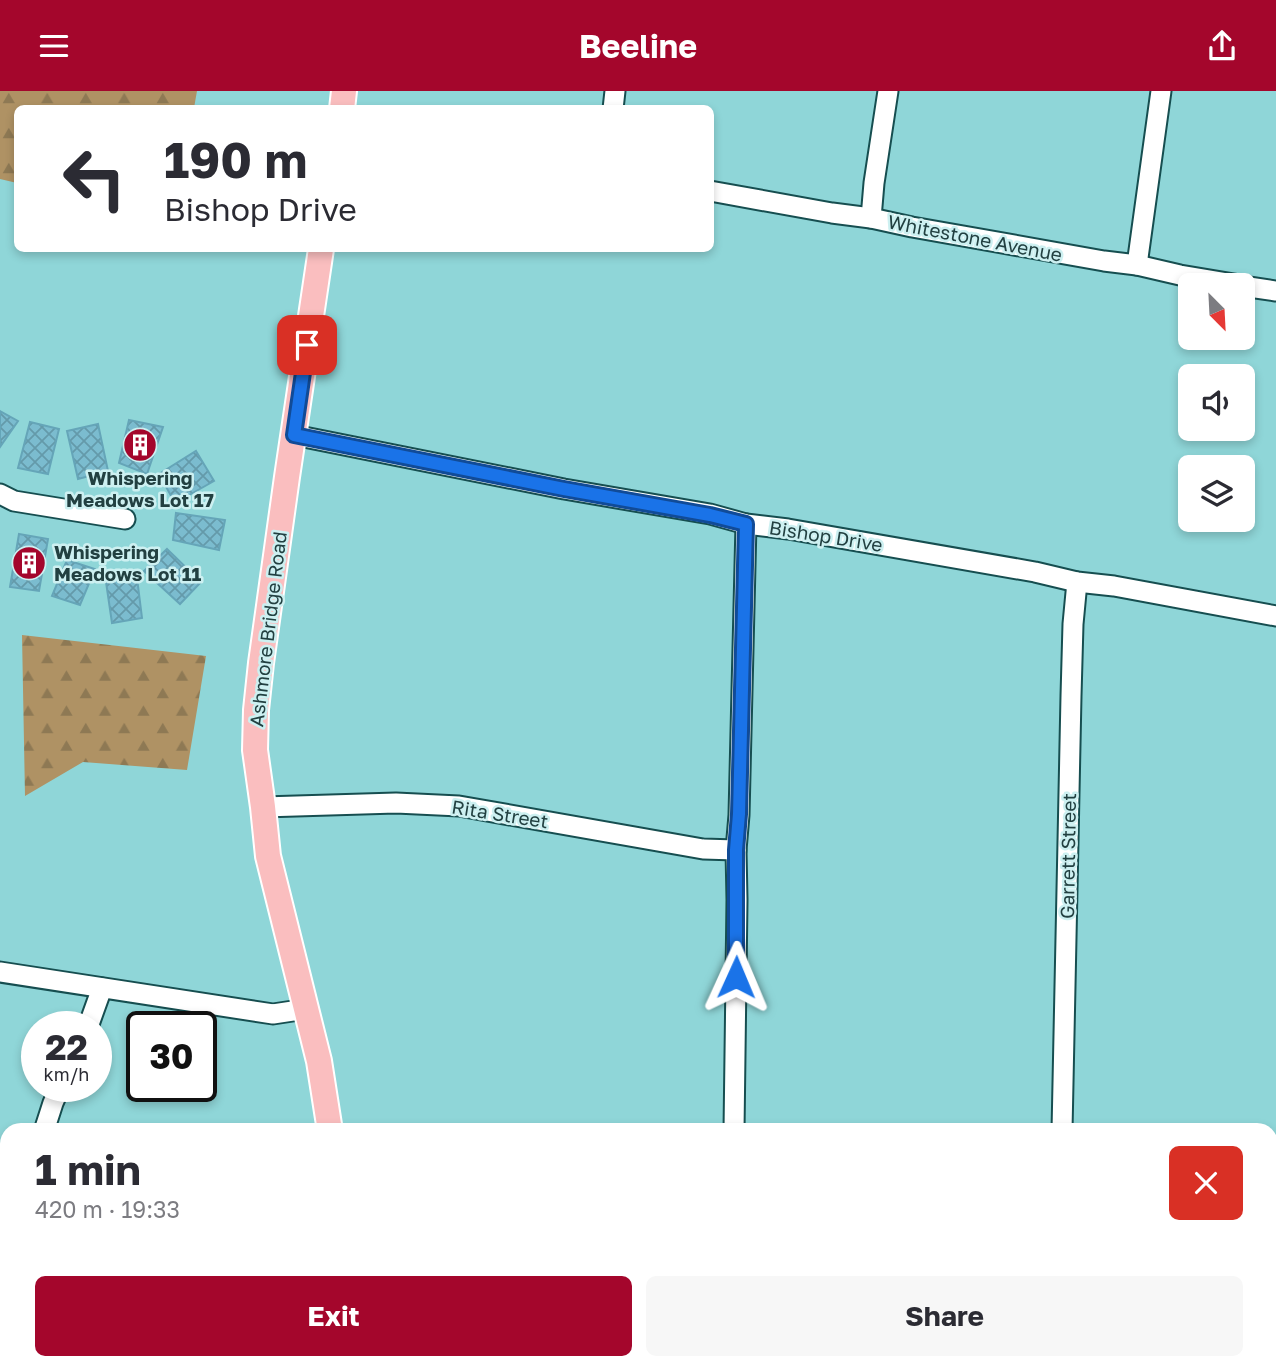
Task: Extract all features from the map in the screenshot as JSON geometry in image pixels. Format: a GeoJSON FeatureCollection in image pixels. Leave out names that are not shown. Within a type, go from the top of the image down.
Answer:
{"type":"FeatureCollection","features":[{"type":"Feature","properties":{"kind":"main road","name":"Ashmore Bridge Road"},"geometry":{"type":"LineString","coordinates":[[321,252],[256,710],[255,750],[268,856],[318,1061],[329,1123]]}},
{"type":"Feature","properties":{"kind":"street"},"geometry":{"type":"LineString","coordinates":[[871,218],[888,91]]}},
{"type":"Feature","properties":{"kind":"street"},"geometry":{"type":"LineString","coordinates":[[1137,265],[1161,91]]}},
{"type":"Feature","properties":{"kind":"street","name":"Whitestone Avenue"},"geometry":{"type":"LineString","coordinates":[[714,192],[1178,273]]}},
{"type":"Feature","properties":{"kind":"street","name":"Whitestone Avenue"},"geometry":{"type":"LineString","coordinates":[[1255,288],[1276,292]]}},
{"type":"Feature","properties":{"kind":"street","name":"Bishop Drive"},"geometry":{"type":"LineString","coordinates":[[294,435],[746,524],[829,536],[1276,616]]}},
{"type":"Feature","properties":{"kind":"street"},"geometry":{"type":"LineString","coordinates":[[0,494],[14,501],[125,519]]}},
{"type":"Feature","properties":{"kind":"street"},"geometry":{"type":"LineString","coordinates":[[734,1123],[736,850],[746,524]]}},
{"type":"Feature","properties":{"kind":"street","name":"Garrett Street"},"geometry":{"type":"LineString","coordinates":[[1062,1123],[1071,696],[1077,582]]}},
{"type":"Feature","properties":{"kind":"street","name":"Rita Street"},"geometry":{"type":"LineString","coordinates":[[263,807],[397,803],[459,806],[703,849],[736,850]]}},
{"type":"Feature","properties":{"kind":"street"},"geometry":{"type":"LineString","coordinates":[[0,972],[273,1014],[306,1009]]}},
{"type":"Feature","properties":{"kind":"street"},"geometry":{"type":"LineString","coordinates":[[94,1011],[102,988]]}},
{"type":"Feature","properties":{"kind":"street"},"geometry":{"type":"LineString","coordinates":[[46,1123],[52,1102]]}},
{"type":"Feature","properties":{"kind":"green space"},"geometry":{"type":"Polygon","coordinates":[[[0,91],[197,91],[195,105],[14,105],[14,182],[0,179],[0,91]]]}},
{"type":"Feature","properties":{"kind":"green space"},"geometry":{"type":"Polygon","coordinates":[[[22,635],[206,656],[187,770],[83,762],[25,796],[22,635]]]}},
{"type":"Feature","properties":{"kind":"building"},"geometry":{"type":"Polygon","coordinates":[[[0,411],[18,421],[0,447],[0,411]]]}},
{"type":"Feature","properties":{"kind":"building","name":"Whispering Meadows Lot 17"},"geometry":{"type":"Polygon","coordinates":[[[129,420],[163,427],[147,474],[119,463],[129,420]]]}},
{"type":"Feature","properties":{"kind":"building"},"geometry":{"type":"Polygon","coordinates":[[[30,422],[59,429],[48,474],[18,468],[30,422]]]}},
{"type":"Feature","properties":{"kind":"building"},"geometry":{"type":"Polygon","coordinates":[[[98,424],[108,471],[78,479],[67,431],[98,424]]]}},
{"type":"Feature","properties":{"kind":"building"},"geometry":{"type":"Polygon","coordinates":[[[196,451],[214,481],[175,503],[159,474],[196,451]]]}},
{"type":"Feature","properties":{"kind":"building"},"geometry":{"type":"Polygon","coordinates":[[[176,513],[225,520],[219,550],[173,540],[176,513]]]}},
{"type":"Feature","properties":{"kind":"building","name":"Whispering Meadows Lot 11"},"geometry":{"type":"Polygon","coordinates":[[[19,534],[48,539],[39,591],[10,587],[19,534]]]}},
{"type":"Feature","properties":{"kind":"building"},"geometry":{"type":"Polygon","coordinates":[[[167,549],[201,582],[180,604],[144,571],[167,549]]]}},
{"type":"Feature","properties":{"kind":"building"},"geometry":{"type":"Polygon","coordinates":[[[67,560],[95,569],[80,605],[52,596],[67,560]]]}},
{"type":"Feature","properties":{"kind":"building"},"geometry":{"type":"Polygon","coordinates":[[[136,570],[142,618],[112,623],[105,575],[136,570]]]}},
{"type":"Feature","properties":{"kind":"place","name":"Whispering Meadows Lot 17"},"geometry":{"type":"Point","coordinates":[140,445]}},
{"type":"Feature","properties":{"kind":"place","name":"Whispering Meadows Lot 11"},"geometry":{"type":"Point","coordinates":[29,563]}},
{"type":"Feature","properties":{"kind":"route"},"geometry":{"type":"LineString","coordinates":[[307,345],[294,435],[746,524],[736,850],[736,977]]}}]}
